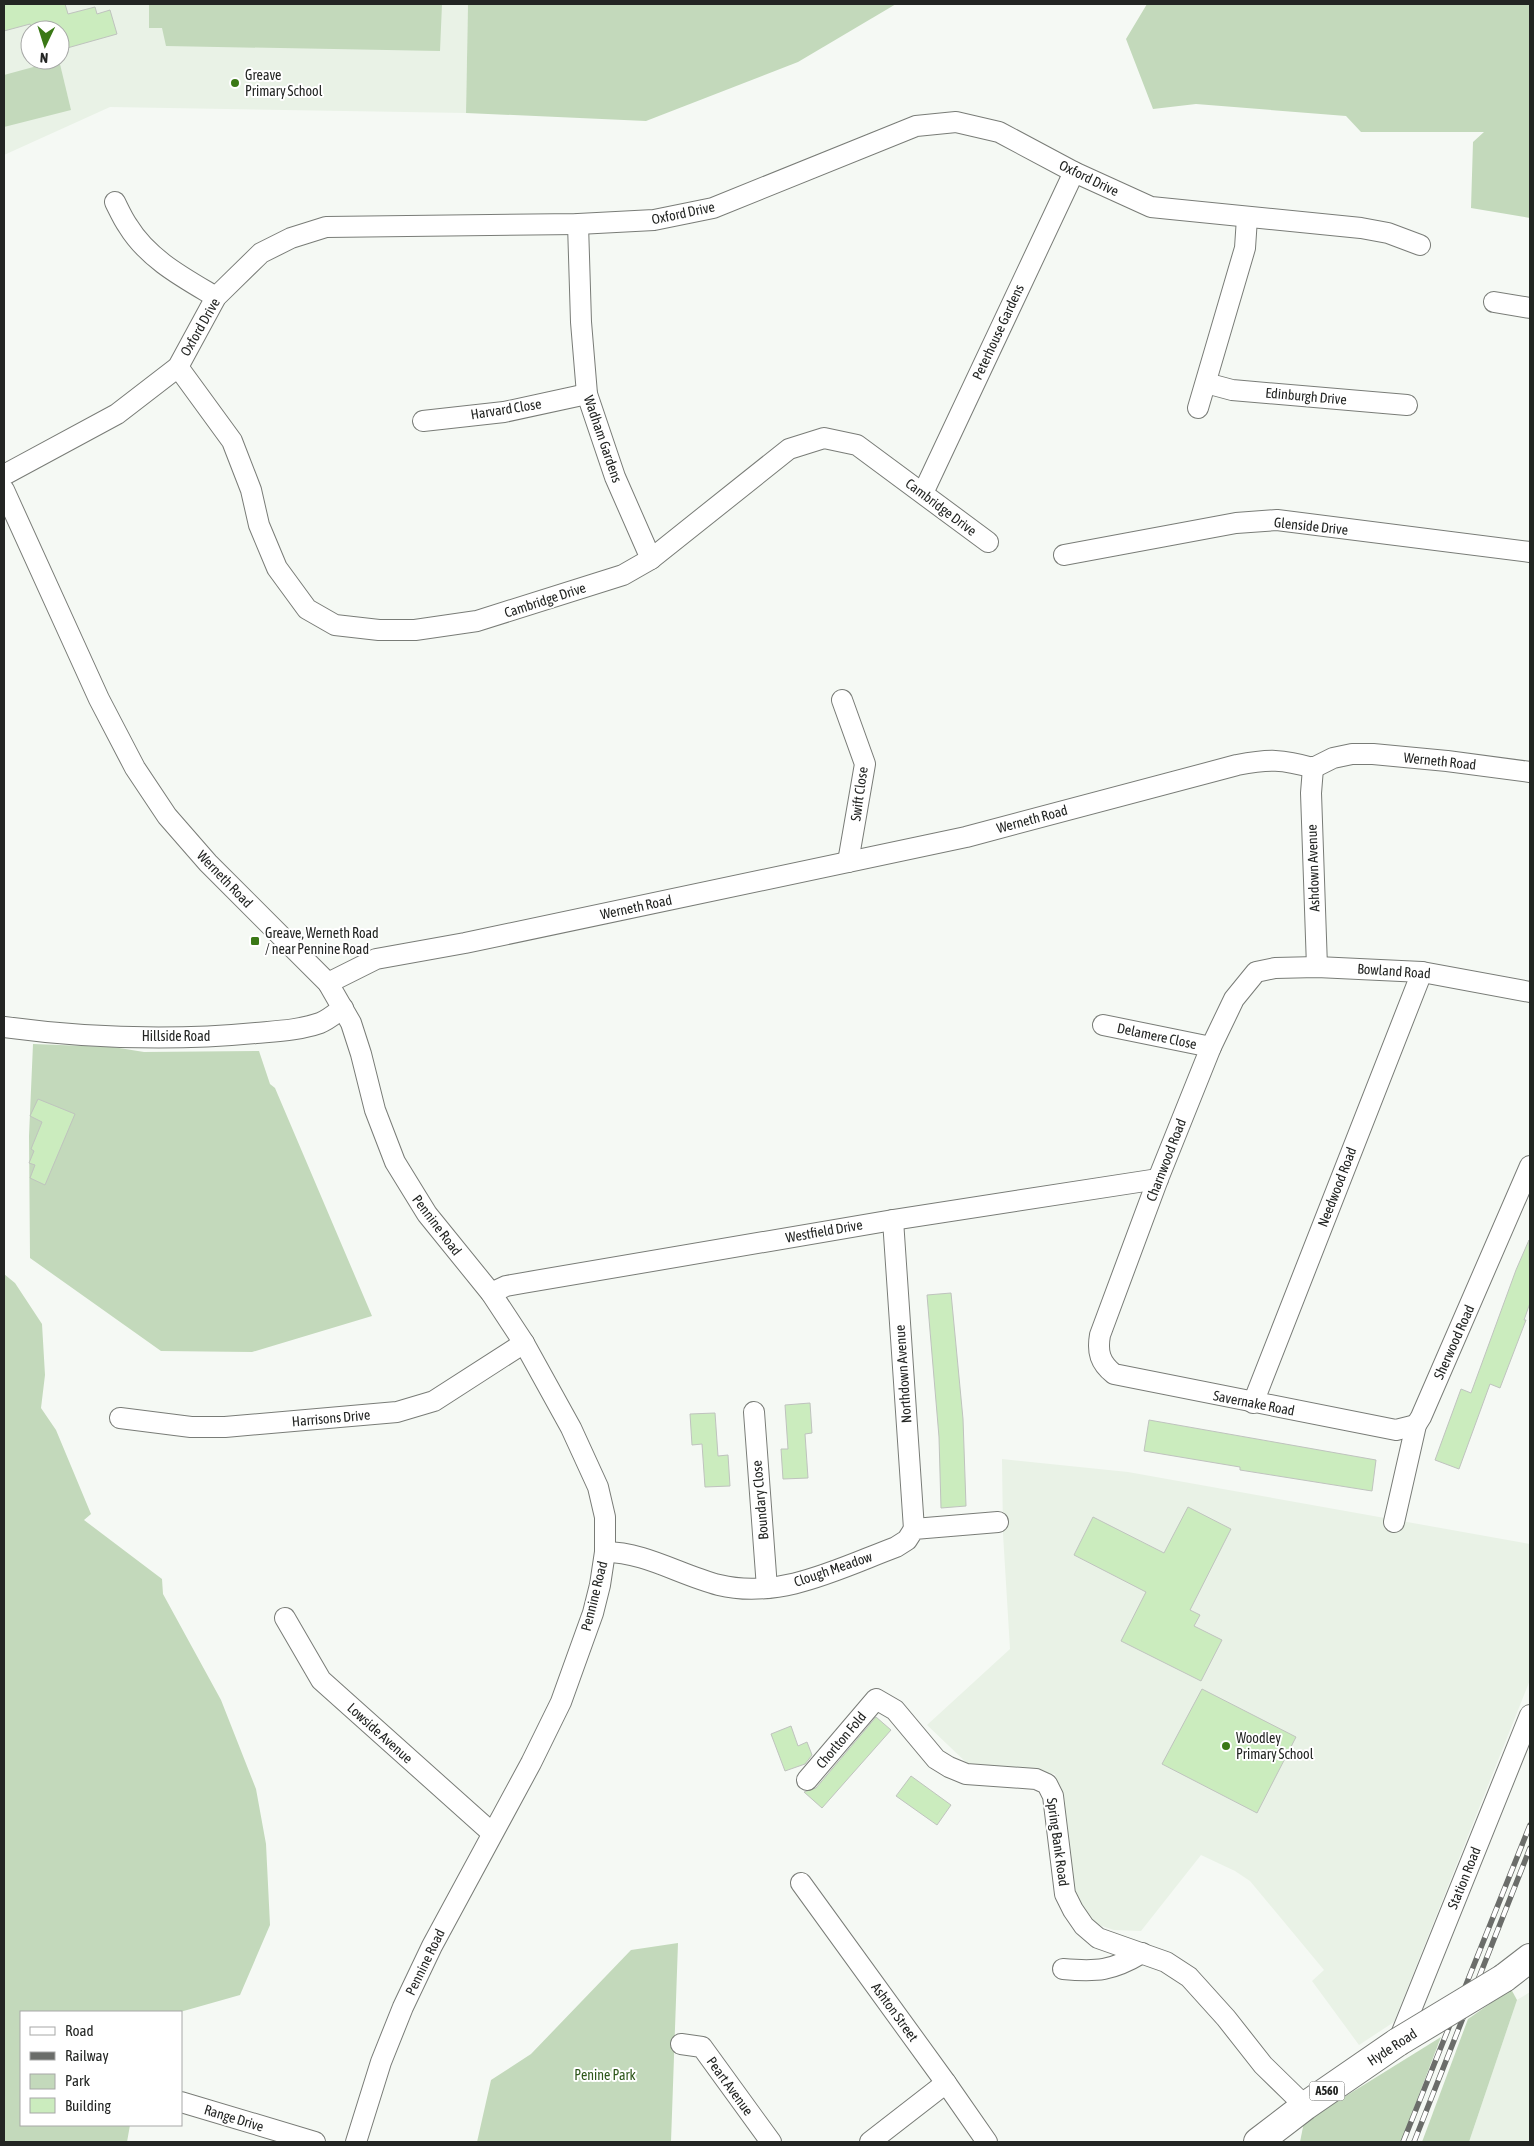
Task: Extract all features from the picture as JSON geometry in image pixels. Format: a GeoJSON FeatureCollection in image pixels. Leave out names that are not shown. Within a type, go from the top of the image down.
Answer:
{"type":"FeatureCollection","features":[{"type":"Feature","properties":{"kind":"main road","name":"Hyde Road"},"geometry":{"type":"LineString","coordinates":[[1272,2137],[1305,2106],[1398,2042],[1504,1978],[1530,1958]]}},
{"type":"Feature","properties":{"kind":"street","name":"Oxford Drive"},"geometry":{"type":"LineString","coordinates":[[4,475],[116,414],[178,367],[216,297],[262,253],[291,238],[326,227],[578,224],[654,220],[713,208],[916,126],[956,122],[999,132],[1074,172],[1151,207],[1361,228],[1388,233],[1420,245]]}},
{"type":"Feature","properties":{"kind":"street","name":"Peterhouse Gardens"},"geometry":{"type":"LineString","coordinates":[[923,493],[1074,172]]}},
{"type":"Feature","properties":{"kind":"street"},"geometry":{"type":"LineString","coordinates":[[116,202],[128,226],[140,242],[174,272],[216,297]]}},
{"type":"Feature","properties":{"kind":"street"},"geometry":{"type":"LineString","coordinates":[[1198,408],[1245,248],[1247,218]]}},
{"type":"Feature","properties":{"kind":"street","name":"Wadham Gardens"},"geometry":{"type":"LineString","coordinates":[[578,224],[581,322],[587,394],[615,477],[651,559]]}},
{"type":"Feature","properties":{"kind":"street"},"geometry":{"type":"LineString","coordinates":[[1494,302],[1530,308]]}},
{"type":"Feature","properties":{"kind":"street","name":"Cambridge Drive"},"geometry":{"type":"LineString","coordinates":[[178,367],[232,441],[251,490],[259,525],[277,568],[307,609],[335,626],[379,630],[415,630],[477,621],[624,575],[651,559],[789,449],[824,438],[857,445],[988,542]]}},
{"type":"Feature","properties":{"kind":"street","name":"Edinburgh Drive"},"geometry":{"type":"LineString","coordinates":[[1206,383],[1232,390],[1407,405]]}},
{"type":"Feature","properties":{"kind":"street","name":"Harvard Close"},"geometry":{"type":"LineString","coordinates":[[424,421],[504,412],[587,394]]}},
{"type":"Feature","properties":{"kind":"street","name":"Werneth Road"},"geometry":{"type":"LineString","coordinates":[[4,490],[99,699],[135,768],[151,794],[166,816],[208,863],[328,983],[376,959],[465,943],[966,837],[1237,765],[1266,760],[1289,761],[1313,768],[1333,758],[1352,754],[1373,754],[1530,772]]}},
{"type":"Feature","properties":{"kind":"street","name":"Glenside Drive"},"geometry":{"type":"LineString","coordinates":[[1064,555],[1236,523],[1276,520],[1530,552]]}},
{"type":"Feature","properties":{"kind":"street","name":"Swift Close"},"geometry":{"type":"LineString","coordinates":[[842,700],[865,764],[848,862]]}},
{"type":"Feature","properties":{"kind":"street","name":"Ashdown Avenue"},"geometry":{"type":"LineString","coordinates":[[1313,768],[1311,793],[1317,967]]}},
{"type":"Feature","properties":{"kind":"street","name":"Bowland Road"},"geometry":{"type":"LineString","coordinates":[[1256,972],[1275,968],[1317,967],[1422,972],[1530,992]]}},
{"type":"Feature","properties":{"kind":"street","name":"Charnwood Road"},"geometry":{"type":"LineString","coordinates":[[1100,1357],[1098,1347],[1100,1335],[1158,1179],[1211,1047],[1234,998],[1256,972]]}},
{"type":"Feature","properties":{"kind":"street","name":"Needwood Road"},"geometry":{"type":"LineString","coordinates":[[1253,1403],[1422,972]]}},
{"type":"Feature","properties":{"kind":"street","name":"Pennine Road"},"geometry":{"type":"LineString","coordinates":[[328,983],[350,1023],[361,1054],[384,1138],[395,1162],[427,1214],[492,1293],[524,1343],[571,1428],[598,1487],[604,1517],[605,1552],[600,1586],[593,1613],[561,1702],[531,1763],[432,1946],[403,2007],[381,2062],[356,2142]]}},
{"type":"Feature","properties":{"kind":"street","name":"Hillside Road"},"geometry":{"type":"LineString","coordinates":[[4,1027],[43,1032],[108,1036],[174,1037],[236,1035],[297,1029],[322,1022],[343,1008]]}},
{"type":"Feature","properties":{"kind":"street","name":"Delamere Close"},"geometry":{"type":"LineString","coordinates":[[1103,1025],[1211,1047]]}},
{"type":"Feature","properties":{"kind":"street","name":"Sherwood Road"},"geometry":{"type":"LineString","coordinates":[[1394,1522],[1416,1425],[1530,1166]]}},
{"type":"Feature","properties":{"kind":"street","name":"Westfield Drive"},"geometry":{"type":"LineString","coordinates":[[492,1293],[506,1286],[523,1283],[893,1220],[1158,1179]]}},
{"type":"Feature","properties":{"kind":"street","name":"Northdown Avenue"},"geometry":{"type":"LineString","coordinates":[[893,1220],[914,1529]]}},
{"type":"Feature","properties":{"kind":"street","name":"Harrisons Drive"},"geometry":{"type":"LineString","coordinates":[[120,1418],[191,1427],[224,1427],[398,1412],[434,1401],[524,1343]]}},
{"type":"Feature","properties":{"kind":"street","name":"Savernake Road"},"geometry":{"type":"LineString","coordinates":[[1100,1357],[1105,1367],[1114,1374],[1396,1430],[1416,1425]]}},
{"type":"Feature","properties":{"kind":"street","name":"Boundary Close"},"geometry":{"type":"LineString","coordinates":[[754,1412],[767,1588]]}},
{"type":"Feature","properties":{"kind":"street"},"geometry":{"type":"LineString","coordinates":[[914,1529],[998,1522]]}},
{"type":"Feature","properties":{"kind":"street","name":"Clough Meadow"},"geometry":{"type":"LineString","coordinates":[[605,1552],[619,1552],[638,1556],[717,1584],[741,1589],[767,1588],[796,1584],[896,1547],[907,1540],[914,1529]]}},
{"type":"Feature","properties":{"kind":"street","name":"Lowside Avenue"},"geometry":{"type":"LineString","coordinates":[[285,1618],[320,1680],[492,1833]]}},
{"type":"Feature","properties":{"kind":"street","name":"Chorlton Fold"},"geometry":{"type":"LineString","coordinates":[[807,1780],[876,1699]]}},
{"type":"Feature","properties":{"kind":"street","name":"Spring Bank Road"},"geometry":{"type":"LineString","coordinates":[[876,1699],[895,1710],[936,1759],[949,1767],[966,1774],[1036,1779],[1047,1784],[1053,1796],[1066,1894],[1072,1910],[1084,1926],[1098,1938],[1166,1962],[1189,1977],[1226,2018],[1263,2065],[1305,2106]]}},
{"type":"Feature","properties":{"kind":"street","name":"Station Road"},"geometry":{"type":"LineString","coordinates":[[1398,2042],[1530,1714]]}},
{"type":"Feature","properties":{"kind":"street","name":"Ashton Street"},"geometry":{"type":"LineString","coordinates":[[801,1883],[987,2142]]}},
{"type":"Feature","properties":{"kind":"street"},"geometry":{"type":"LineString","coordinates":[[1063,1969],[1093,1971],[1123,1965],[1142,1952]]}},
{"type":"Feature","properties":{"kind":"street","name":"Peart Avenue"},"geometry":{"type":"LineString","coordinates":[[681,2044],[702,2048],[771,2142]]}},
{"type":"Feature","properties":{"kind":"street"},"geometry":{"type":"LineString","coordinates":[[870,2142],[946,2083]]}},
{"type":"Feature","properties":{"kind":"street","name":"Range Drive"},"geometry":{"type":"LineString","coordinates":[[182,2102],[315,2142]]}},
{"type":"Feature","properties":{"kind":"shaded area","name":"Greave Primary School"},"geometry":{"type":"Polygon","coordinates":[[[4,4],[468,4],[466,113],[110,107],[4,155],[4,4]]]}},
{"type":"Feature","properties":{"kind":"shaded area","name":"Woodley Primary School"},"geometry":{"type":"Polygon","coordinates":[[[1002,1459],[1128,1472],[1530,1544],[1530,1680],[1394,2022],[1359,2045],[1312,1981],[1324,1970],[1250,1881],[1235,1871],[1201,1855],[1141,1931],[1114,1930],[1087,1921],[1071,1894],[1055,1774],[971,1767],[927,1725],[1010,1649],[1003,1534],[1002,1459]]]}},
{"type":"Feature","properties":{"kind":"shaded area"},"geometry":{"type":"Polygon","coordinates":[[[1530,1992],[1530,2142],[1469,2142],[1517,2000],[1530,1992]]]}},
{"type":"Feature","properties":{"kind":"green space"},"geometry":{"type":"Polygon","coordinates":[[[149,4],[442,4],[440,51],[166,46],[162,28],[149,28],[149,4]]]}},
{"type":"Feature","properties":{"kind":"green space"},"geometry":{"type":"Polygon","coordinates":[[[468,4],[896,4],[798,62],[646,121],[466,113],[468,4]]]}},
{"type":"Feature","properties":{"kind":"green space"},"geometry":{"type":"Polygon","coordinates":[[[1147,4],[1530,4],[1530,218],[1471,208],[1473,142],[1484,132],[1361,132],[1346,116],[1196,104],[1153,109],[1126,39],[1147,4]]]}},
{"type":"Feature","properties":{"kind":"green space"},"geometry":{"type":"Polygon","coordinates":[[[22,70],[61,70],[71,110],[4,127],[4,75],[22,70]]]}},
{"type":"Feature","properties":{"kind":"green space"},"geometry":{"type":"Polygon","coordinates":[[[33,1044],[113,1047],[144,1052],[259,1051],[270,1084],[275,1088],[372,1316],[252,1352],[161,1351],[30,1258],[29,1136],[33,1044]]]}},
{"type":"Feature","properties":{"kind":"green space"},"geometry":{"type":"Polygon","coordinates":[[[4,1274],[15,1283],[42,1324],[45,1375],[41,1408],[56,1430],[91,1514],[84,1520],[162,1579],[163,1594],[221,1700],[256,1789],[266,1844],[270,1925],[240,1995],[182,2011],[20,2011],[20,2126],[130,2126],[127,2142],[4,2142],[4,1274]]]}},
{"type":"Feature","properties":{"kind":"green space","name":"Penine Park"},"geometry":{"type":"Polygon","coordinates":[[[678,1943],[671,2142],[477,2142],[491,2080],[531,2054],[631,1950],[678,1943]]]}},
{"type":"Feature","properties":{"kind":"green space"},"geometry":{"type":"Polygon","coordinates":[[[1511,1989],[1517,2000],[1469,2142],[1422,2142],[1468,2019],[1511,1989]]]}},
{"type":"Feature","properties":{"kind":"green space"},"geometry":{"type":"Polygon","coordinates":[[[1441,2037],[1401,2142],[1300,2142],[1304,2122],[1441,2037]]]}},
{"type":"Feature","properties":{"kind":"building"},"geometry":{"type":"Polygon","coordinates":[[[4,4],[65,4],[68,14],[95,7],[97,14],[110,10],[117,34],[70,47],[70,20],[20,20],[20,27],[4,31],[4,4]]]}},
{"type":"Feature","properties":{"kind":"building"},"geometry":{"type":"Polygon","coordinates":[[[38,1099],[75,1114],[45,1185],[30,1178],[35,1165],[29,1163],[34,1151],[31,1149],[42,1122],[30,1116],[38,1099]]]}},
{"type":"Feature","properties":{"kind":"building"},"geometry":{"type":"Polygon","coordinates":[[[1529,1240],[1530,1303],[1524,1320],[1526,1320],[1500,1388],[1490,1384],[1459,1469],[1435,1460],[1461,1389],[1471,1393],[1516,1270],[1529,1240]]]}},
{"type":"Feature","properties":{"kind":"building"},"geometry":{"type":"Polygon","coordinates":[[[951,1293],[963,1419],[966,1506],[941,1508],[939,1437],[927,1295],[951,1293]]]}},
{"type":"Feature","properties":{"kind":"building"},"geometry":{"type":"Polygon","coordinates":[[[810,1403],[812,1433],[805,1434],[808,1478],[783,1479],[781,1449],[788,1449],[785,1405],[810,1403]]]}},
{"type":"Feature","properties":{"kind":"building"},"geometry":{"type":"Polygon","coordinates":[[[715,1413],[718,1456],[728,1455],[730,1486],[705,1487],[702,1444],[692,1445],[690,1414],[715,1413]]]}},
{"type":"Feature","properties":{"kind":"building"},"geometry":{"type":"Polygon","coordinates":[[[1149,1420],[1376,1460],[1372,1491],[1240,1470],[1240,1467],[1144,1451],[1149,1420]]]}},
{"type":"Feature","properties":{"kind":"building"},"geometry":{"type":"Polygon","coordinates":[[[1188,1507],[1231,1529],[1190,1610],[1200,1615],[1194,1626],[1222,1640],[1201,1681],[1121,1641],[1146,1592],[1074,1555],[1093,1517],[1164,1553],[1188,1507]]]}},
{"type":"Feature","properties":{"kind":"building"},"geometry":{"type":"Polygon","coordinates":[[[1202,1689],[1296,1737],[1257,1813],[1162,1764],[1202,1689]]]}},
{"type":"Feature","properties":{"kind":"building"},"geometry":{"type":"Polygon","coordinates":[[[876,1717],[891,1730],[822,1808],[804,1792],[816,1788],[876,1717]]]}},
{"type":"Feature","properties":{"kind":"building"},"geometry":{"type":"Polygon","coordinates":[[[791,1726],[798,1746],[807,1742],[812,1755],[805,1764],[785,1771],[771,1734],[791,1726]]]}},
{"type":"Feature","properties":{"kind":"building"},"geometry":{"type":"Polygon","coordinates":[[[911,1776],[951,1805],[937,1825],[896,1796],[911,1776]]]}},
{"type":"Feature","properties":{"kind":"railway"},"geometry":{"type":"LineString","coordinates":[[1403,2142],[1530,1825]]}},
{"type":"Feature","properties":{"kind":"railway"},"geometry":{"type":"LineString","coordinates":[[1414,2142],[1530,1848]]}},
{"type":"Feature","properties":{"kind":"place","name":"Greave Primary School"},"geometry":{"type":"Point","coordinates":[235,83]}},
{"type":"Feature","properties":{"kind":"place","name":"Greave, Werneth Road / near Pennine Road"},"geometry":{"type":"Point","coordinates":[255,941]}},
{"type":"Feature","properties":{"kind":"place","name":"Woodley Primary School"},"geometry":{"type":"Point","coordinates":[1226,1746]}}]}
